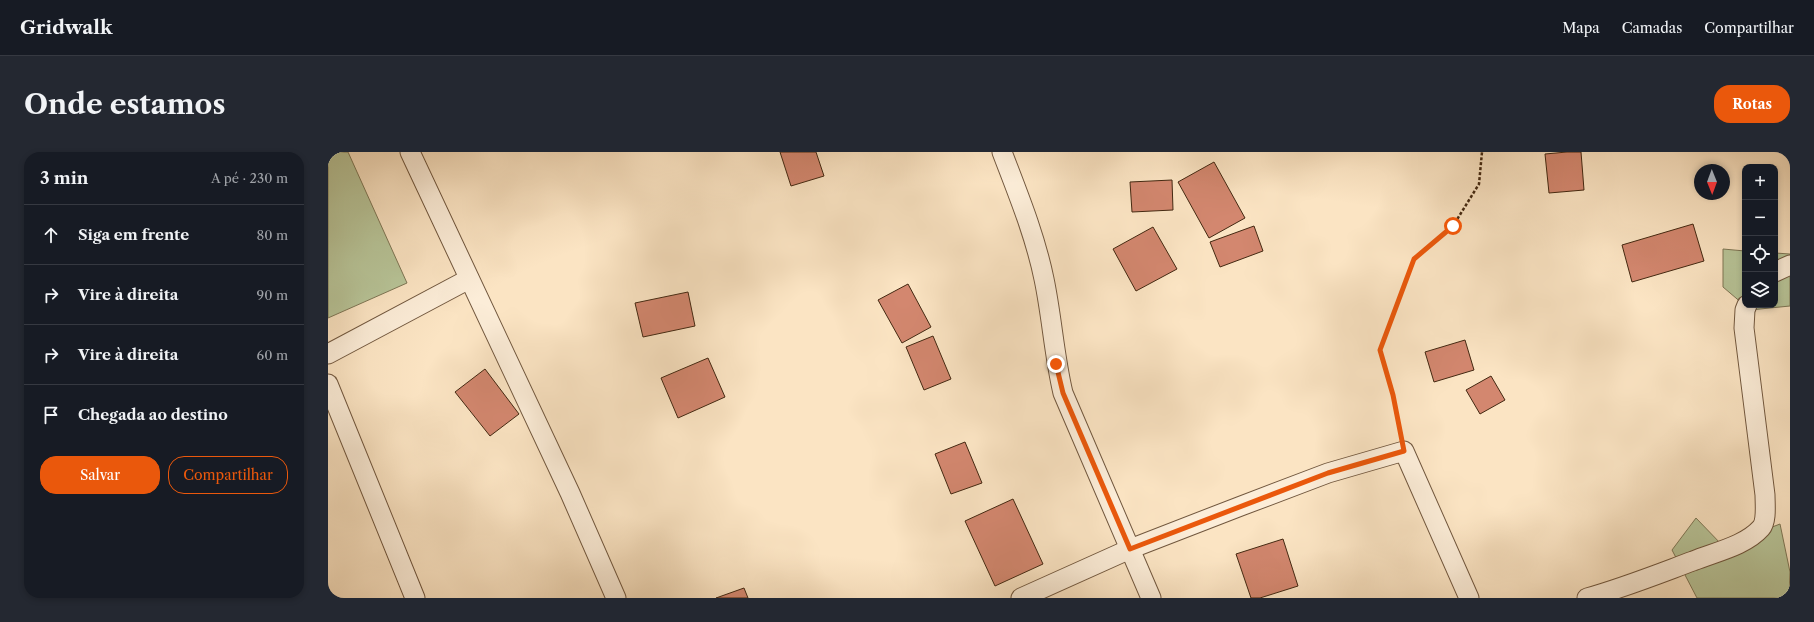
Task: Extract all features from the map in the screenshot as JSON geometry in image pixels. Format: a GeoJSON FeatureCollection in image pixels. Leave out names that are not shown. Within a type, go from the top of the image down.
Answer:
{"type":"FeatureCollection","features":[{"type":"Feature","properties":{"kind":"street"},"geometry":{"type":"LineString","coordinates":[[410,152],[570,493],[616,598]]}},
{"type":"Feature","properties":{"kind":"street"},"geometry":{"type":"LineString","coordinates":[[1002,152],[1030,225],[1039,258],[1044,279],[1056,364],[1063,393],[1151,598]]}},
{"type":"Feature","properties":{"kind":"street"},"geometry":{"type":"LineString","coordinates":[[1778,271],[1790,265]]}},
{"type":"Feature","properties":{"kind":"street"},"geometry":{"type":"LineString","coordinates":[[328,354],[469,279]]}},
{"type":"Feature","properties":{"kind":"street"},"geometry":{"type":"LineString","coordinates":[[1587,598],[1617,590],[1733,546],[1752,536],[1762,526],[1765,512],[1765,495],[1744,328],[1746,308]]}},
{"type":"Feature","properties":{"kind":"street"},"geometry":{"type":"LineString","coordinates":[[328,384],[415,598]]}},
{"type":"Feature","properties":{"kind":"street"},"geometry":{"type":"LineString","coordinates":[[1021,598],[1130,549],[1328,473],[1404,451],[1469,598]]}},
{"type":"Feature","properties":{"kind":"path"},"geometry":{"type":"LineString","coordinates":[[1404,451],[1393,395],[1380,350],[1414,259],[1453,226],[1479,184],[1482,152]]}},
{"type":"Feature","properties":{"kind":"green space"},"geometry":{"type":"Polygon","coordinates":[[[328,152],[348,152],[407,283],[328,318],[328,152]]]}},
{"type":"Feature","properties":{"kind":"green space"},"geometry":{"type":"Polygon","coordinates":[[[1723,249],[1742,251],[1742,303],[1723,287],[1723,249]]]}},
{"type":"Feature","properties":{"kind":"green space"},"geometry":{"type":"Polygon","coordinates":[[[1778,253],[1790,254],[1790,306],[1778,307],[1778,253]]]}},
{"type":"Feature","properties":{"kind":"green space"},"geometry":{"type":"Polygon","coordinates":[[[1748,308],[1770,308],[1750,310],[1748,308]]]}},
{"type":"Feature","properties":{"kind":"green space"},"geometry":{"type":"Polygon","coordinates":[[[1696,518],[1723,546],[1780,524],[1790,572],[1789,598],[1697,598],[1672,550],[1696,518]]]}},
{"type":"Feature","properties":{"kind":"building"},"geometry":{"type":"Polygon","coordinates":[[[780,152],[816,152],[824,176],[791,186],[780,152]]]}},
{"type":"Feature","properties":{"kind":"building"},"geometry":{"type":"Polygon","coordinates":[[[1581,152],[1584,190],[1549,193],[1545,154],[1581,152]]]}},
{"type":"Feature","properties":{"kind":"building"},"geometry":{"type":"Polygon","coordinates":[[[1214,162],[1245,218],[1209,238],[1178,182],[1214,162]]]}},
{"type":"Feature","properties":{"kind":"building"},"geometry":{"type":"Polygon","coordinates":[[[1172,180],[1173,210],[1132,212],[1130,182],[1172,180]]]}},
{"type":"Feature","properties":{"kind":"building"},"geometry":{"type":"Polygon","coordinates":[[[1693,224],[1704,261],[1632,282],[1622,245],[1693,224]]]}},
{"type":"Feature","properties":{"kind":"building"},"geometry":{"type":"Polygon","coordinates":[[[1254,226],[1263,251],[1220,267],[1210,242],[1254,226]]]}},
{"type":"Feature","properties":{"kind":"building"},"geometry":{"type":"Polygon","coordinates":[[[1153,227],[1177,269],[1136,291],[1113,249],[1153,227]]]}},
{"type":"Feature","properties":{"kind":"building"},"geometry":{"type":"Polygon","coordinates":[[[908,284],[931,327],[902,343],[878,300],[908,284]]]}},
{"type":"Feature","properties":{"kind":"building"},"geometry":{"type":"Polygon","coordinates":[[[688,292],[695,326],[643,337],[635,303],[688,292]]]}},
{"type":"Feature","properties":{"kind":"building"},"geometry":{"type":"Polygon","coordinates":[[[933,336],[951,379],[924,390],[906,347],[933,336]]]}},
{"type":"Feature","properties":{"kind":"building"},"geometry":{"type":"Polygon","coordinates":[[[1465,340],[1474,370],[1434,382],[1425,352],[1465,340]]]}},
{"type":"Feature","properties":{"kind":"building"},"geometry":{"type":"Polygon","coordinates":[[[708,358],[725,397],[678,418],[661,378],[708,358]]]}},
{"type":"Feature","properties":{"kind":"building"},"geometry":{"type":"Polygon","coordinates":[[[485,369],[519,414],[490,436],[455,392],[485,369]]]}},
{"type":"Feature","properties":{"kind":"building"},"geometry":{"type":"Polygon","coordinates":[[[1491,376],[1505,400],[1480,414],[1466,390],[1491,376]]]}},
{"type":"Feature","properties":{"kind":"building"},"geometry":{"type":"Polygon","coordinates":[[[965,442],[982,483],[951,494],[935,454],[965,442]]]}},
{"type":"Feature","properties":{"kind":"building"},"geometry":{"type":"Polygon","coordinates":[[[1013,499],[1043,564],[995,586],[965,521],[1013,499]]]}},
{"type":"Feature","properties":{"kind":"building"},"geometry":{"type":"Polygon","coordinates":[[[1283,539],[1298,586],[1260,598],[1251,598],[1236,554],[1283,539]]]}},
{"type":"Feature","properties":{"kind":"building"},"geometry":{"type":"Polygon","coordinates":[[[744,588],[748,598],[716,598],[744,588]]]}},
{"type":"Feature","properties":{"kind":"route"},"geometry":{"type":"LineString","coordinates":[[1056,364],[1063,393],[1130,549],[1328,473],[1404,451],[1393,395],[1380,350],[1414,259],[1453,226]]}}]}
